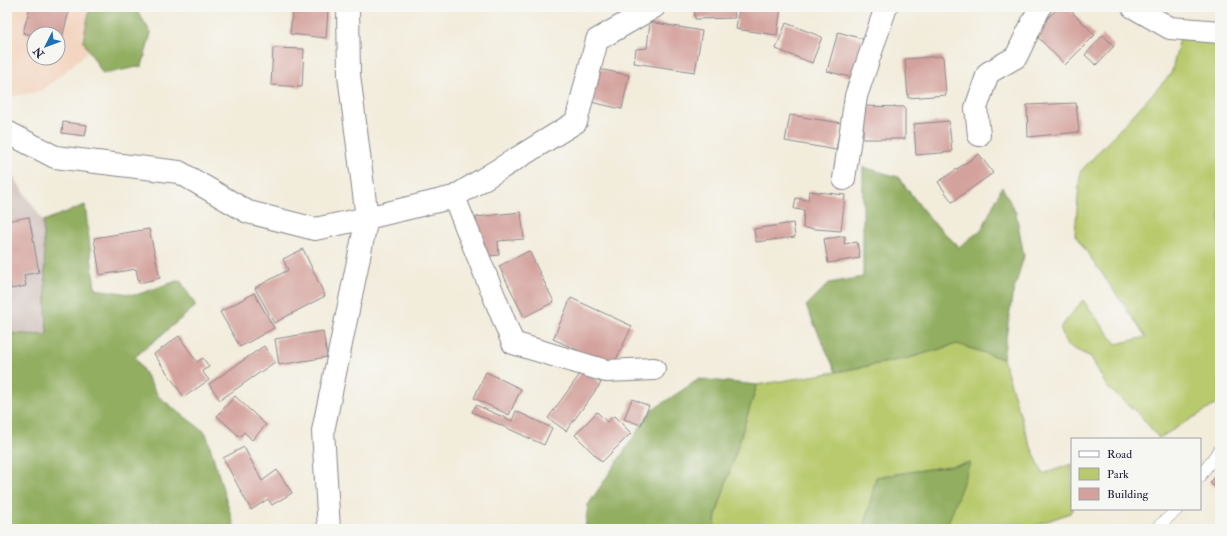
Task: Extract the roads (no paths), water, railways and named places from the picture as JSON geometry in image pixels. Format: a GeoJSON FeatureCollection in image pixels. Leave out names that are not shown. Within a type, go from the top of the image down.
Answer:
{"type":"FeatureCollection","features":[{"type":"Feature","properties":{"kind":"street"},"geometry":{"type":"LineString","coordinates":[[329,529],[323,431],[367,218],[349,75],[348,7]]}},
{"type":"Feature","properties":{"kind":"street"},"geometry":{"type":"LineString","coordinates":[[7,132],[55,157],[179,172],[248,212],[315,229],[454,197],[576,122],[597,40],[654,7]]}},
{"type":"Feature","properties":{"kind":"street"},"geometry":{"type":"LineString","coordinates":[[844,179],[856,96],[886,7]]}},
{"type":"Feature","properties":{"kind":"street"},"geometry":{"type":"LineString","coordinates":[[980,135],[976,108],[988,73],[1016,57],[1040,7]]}},
{"type":"Feature","properties":{"kind":"street"},"geometry":{"type":"LineString","coordinates":[[1133,7],[1170,28],[1220,32]]}},
{"type":"Feature","properties":{"kind":"street"},"geometry":{"type":"LineString","coordinates":[[454,197],[514,343],[606,371],[654,369]]}},
{"type":"Feature","properties":{"kind":"lane"},"geometry":{"type":"LineString","coordinates":[[1201,476],[1220,448]]}},
{"type":"Feature","properties":{"kind":"lane"},"geometry":{"type":"LineString","coordinates":[[1155,529],[1177,510]]}}]}
